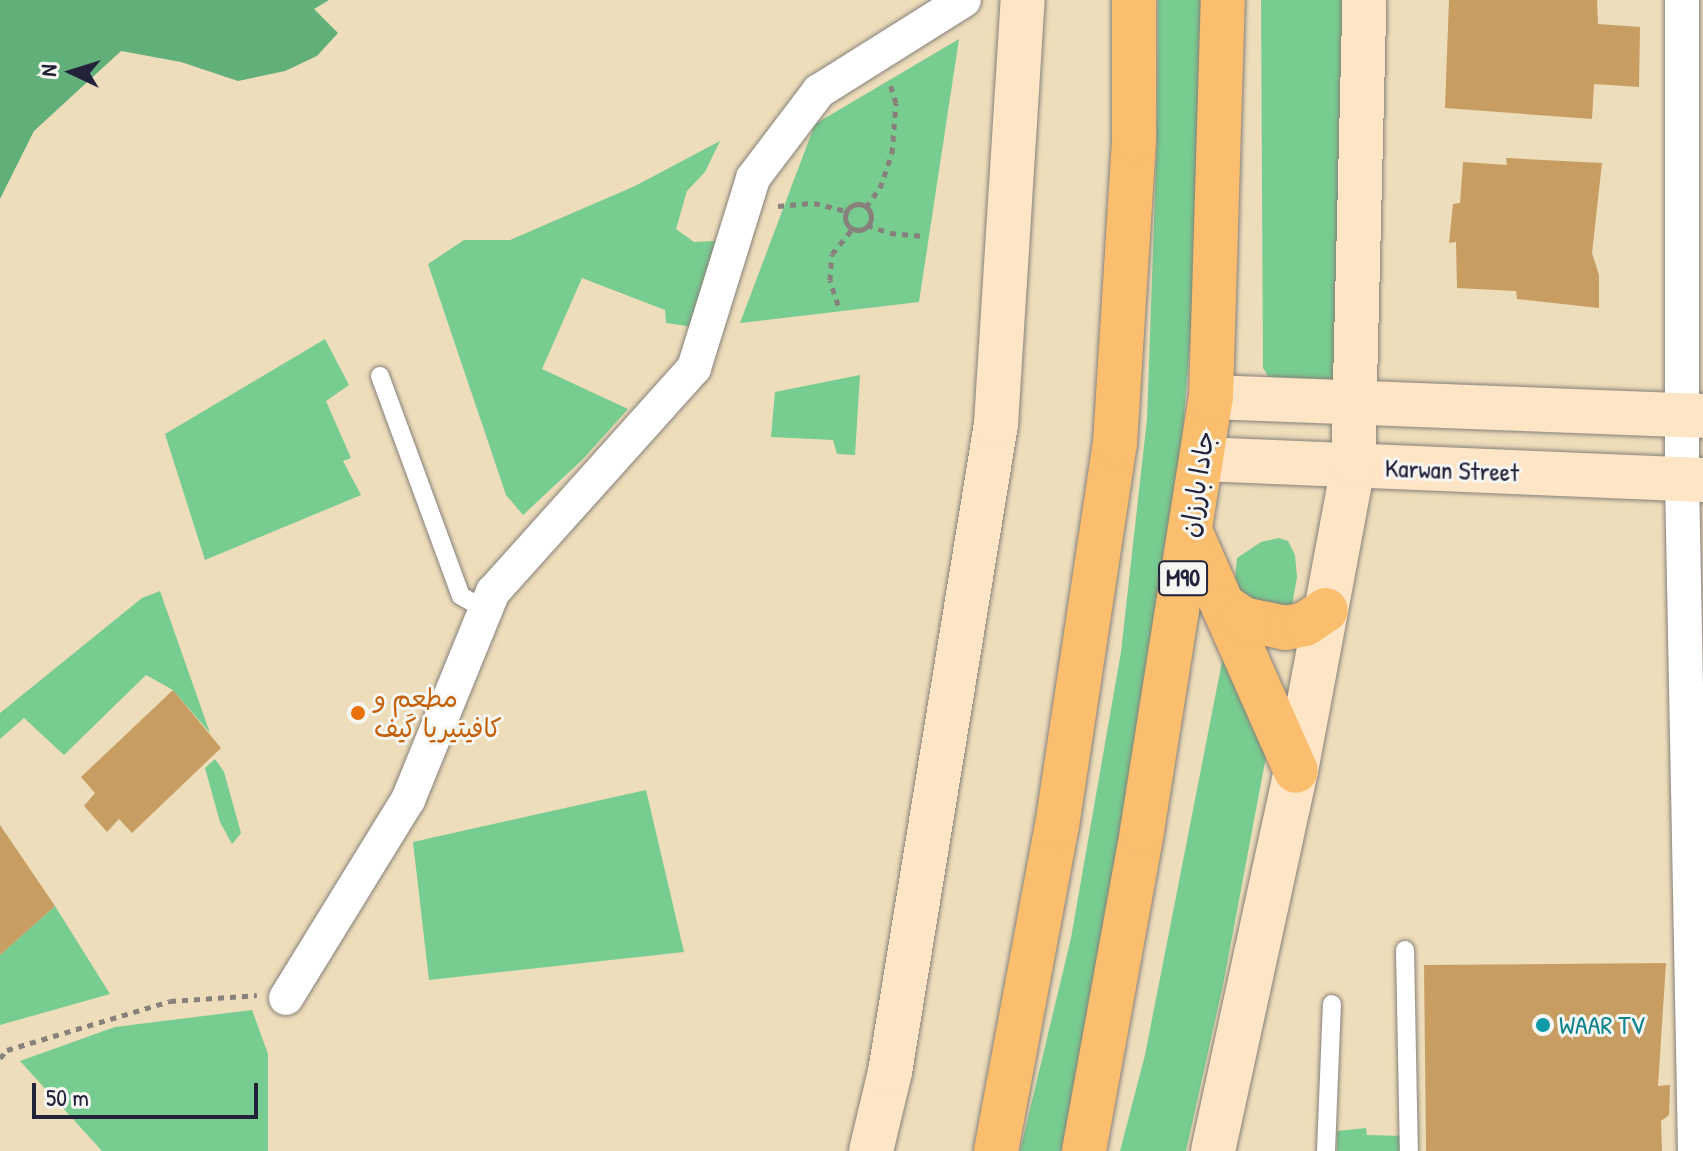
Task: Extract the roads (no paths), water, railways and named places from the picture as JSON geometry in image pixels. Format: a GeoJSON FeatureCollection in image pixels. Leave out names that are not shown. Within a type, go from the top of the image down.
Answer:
{"type":"FeatureCollection","features":[{"type":"Feature","properties":{"kind":"highway","name":"جادا بارزان"},"geometry":{"type":"LineString","coordinates":[[1084,1151],[1211,397],[1223,0]]}},
{"type":"Feature","properties":{"kind":"highway"},"geometry":{"type":"LineString","coordinates":[[996,1151],[1057,826],[1115,443],[1134,139],[1128,4]]}},
{"type":"Feature","properties":{"kind":"highway"},"geometry":{"type":"LineString","coordinates":[[1190,531],[1296,771]]}},
{"type":"Feature","properties":{"kind":"highway"},"geometry":{"type":"LineString","coordinates":[[1224,606],[1243,619],[1286,628],[1305,624],[1326,610]]}},
{"type":"Feature","properties":{"kind":"main road"},"geometry":{"type":"LineString","coordinates":[[871,1151],[890,1072],[996,424],[1023,0]]}},
{"type":"Feature","properties":{"kind":"main road"},"geometry":{"type":"LineString","coordinates":[[1213,1151],[1296,771],[1353,466],[1364,0]]}},
{"type":"Feature","properties":{"kind":"main road"},"geometry":{"type":"LineString","coordinates":[[1211,397],[1693,416]]}},
{"type":"Feature","properties":{"kind":"main road","name":"Karwan Street"},"geometry":{"type":"LineString","coordinates":[[1202,459],[1692,480]]}},
{"type":"Feature","properties":{"kind":"street"},"geometry":{"type":"LineString","coordinates":[[286,998],[408,800],[493,592],[694,368],[753,178],[819,91],[964,0]]}},
{"type":"Feature","properties":{"kind":"street"},"geometry":{"type":"LineString","coordinates":[[1682,0],[1693,52],[1695,1151]]}},
{"type":"Feature","properties":{"kind":"lane"},"geometry":{"type":"LineString","coordinates":[[380,376],[461,596],[486,610]]}},
{"type":"Feature","properties":{"kind":"lane"},"geometry":{"type":"LineString","coordinates":[[1405,950],[1409,1151]]}},
{"type":"Feature","properties":{"kind":"lane"},"geometry":{"type":"LineString","coordinates":[[1326,1151],[1332,1004]]}},
{"type":"Feature","properties":{"kind":"place","name":"مطعم و كافيتيريا كَيف"},"geometry":{"type":"Point","coordinates":[358,713]}},
{"type":"Feature","properties":{"kind":"place","name":"WAAR TV"},"geometry":{"type":"Point","coordinates":[1543,1025]}}]}
